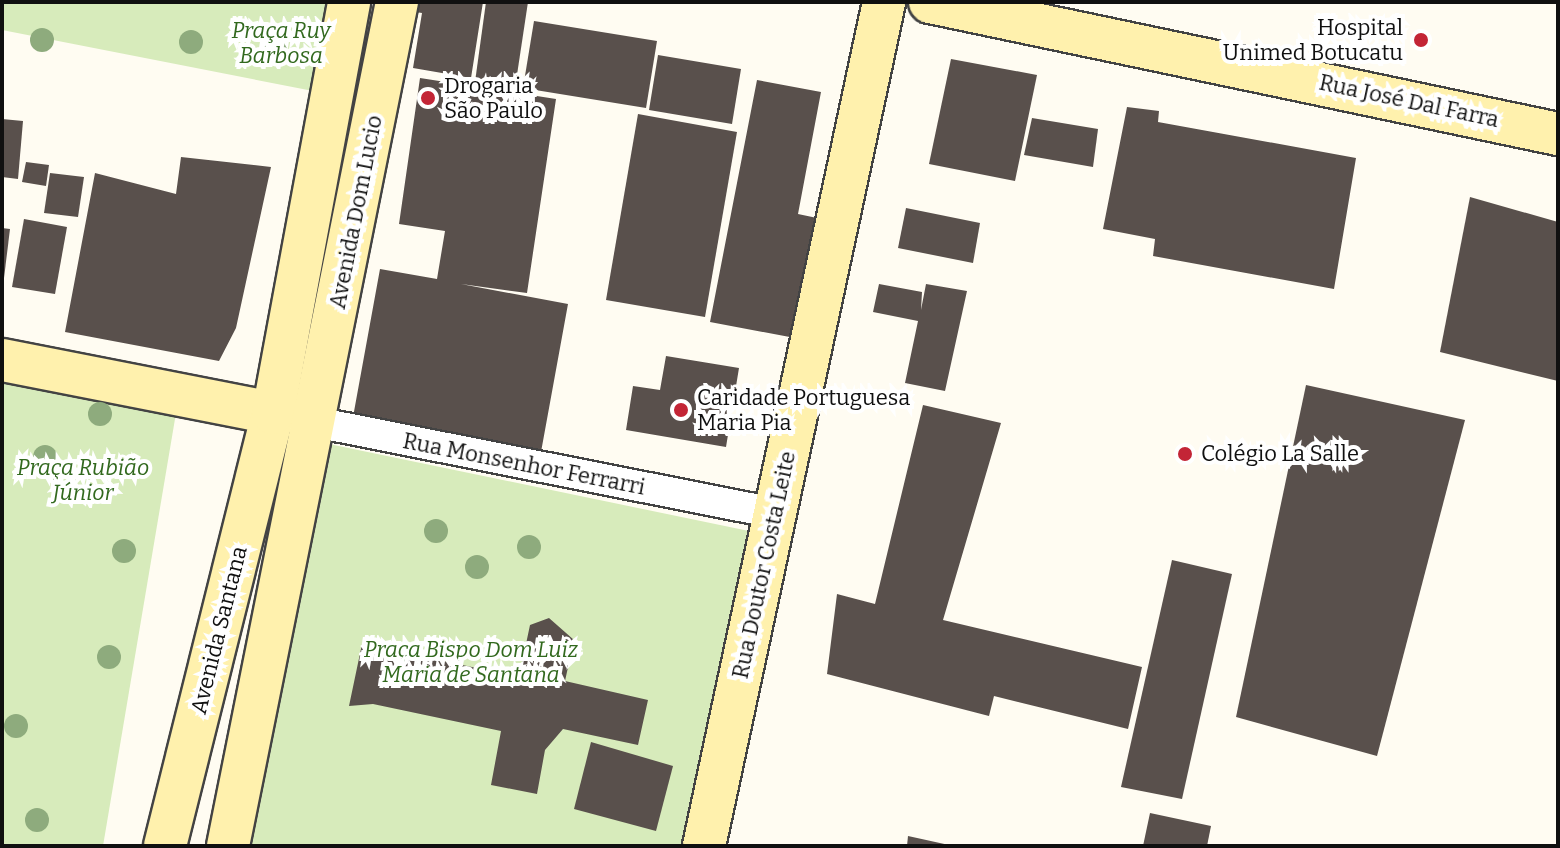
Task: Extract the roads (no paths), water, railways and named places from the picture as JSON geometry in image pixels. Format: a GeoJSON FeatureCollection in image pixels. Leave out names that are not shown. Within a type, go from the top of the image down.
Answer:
{"type":"FeatureCollection","features":[{"type":"Feature","properties":{"kind":"street","name":"Avenida Dom Lucio"},"geometry":{"type":"LineString","coordinates":[[273,413],[349,2]]}},
{"type":"Feature","properties":{"kind":"street","name":"Avenida Dom Lucio"},"geometry":{"type":"LineString","coordinates":[[316,423],[397,2]]}},
{"type":"Feature","properties":{"kind":"street","name":"Rua Doutor Costa Leite"},"geometry":{"type":"LineString","coordinates":[[704,846],[884,2]]}},
{"type":"Feature","properties":{"kind":"street","name":"Rua José Dal Farra"},"geometry":{"type":"LineString","coordinates":[[930,2],[1558,134]]}},
{"type":"Feature","properties":{"kind":"street"},"geometry":{"type":"LineString","coordinates":[[2,360],[273,413]]}},
{"type":"Feature","properties":{"kind":"street","name":"Rua Monsenhor Ferrarri"},"geometry":{"type":"LineString","coordinates":[[273,413],[775,513]]}},
{"type":"Feature","properties":{"kind":"street","name":"Avenida Santana"},"geometry":{"type":"LineString","coordinates":[[165,846],[273,413]]}},
{"type":"Feature","properties":{"kind":"street"},"geometry":{"type":"LineString","coordinates":[[228,846],[316,423]]}},
{"type":"Feature","properties":{"kind":"place","name":"Hospital Unimed Botucatu"},"geometry":{"type":"Point","coordinates":[1421,40]}},
{"type":"Feature","properties":{"kind":"place","name":"Drogaria São Paulo"},"geometry":{"type":"Point","coordinates":[428,98]}},
{"type":"Feature","properties":{"kind":"place","name":"Caridade Portuguesa Maria Pia"},"geometry":{"type":"Point","coordinates":[681,410]}},
{"type":"Feature","properties":{"kind":"place","name":"Colégio La Salle"},"geometry":{"type":"Point","coordinates":[1185,454]}},
{"type":"Feature","properties":{"kind":"park label","name":"Praça Ruy Barbosa"},"geometry":{"type":"Point","coordinates":[281,42]}},
{"type":"Feature","properties":{"kind":"park label","name":"Praça Rubião Júnior"},"geometry":{"type":"Point","coordinates":[83,480]}},
{"type":"Feature","properties":{"kind":"park label","name":"Praça Bispo Dom Luiz Maria de Santana"},"geometry":{"type":"Point","coordinates":[471,662]}}]}
